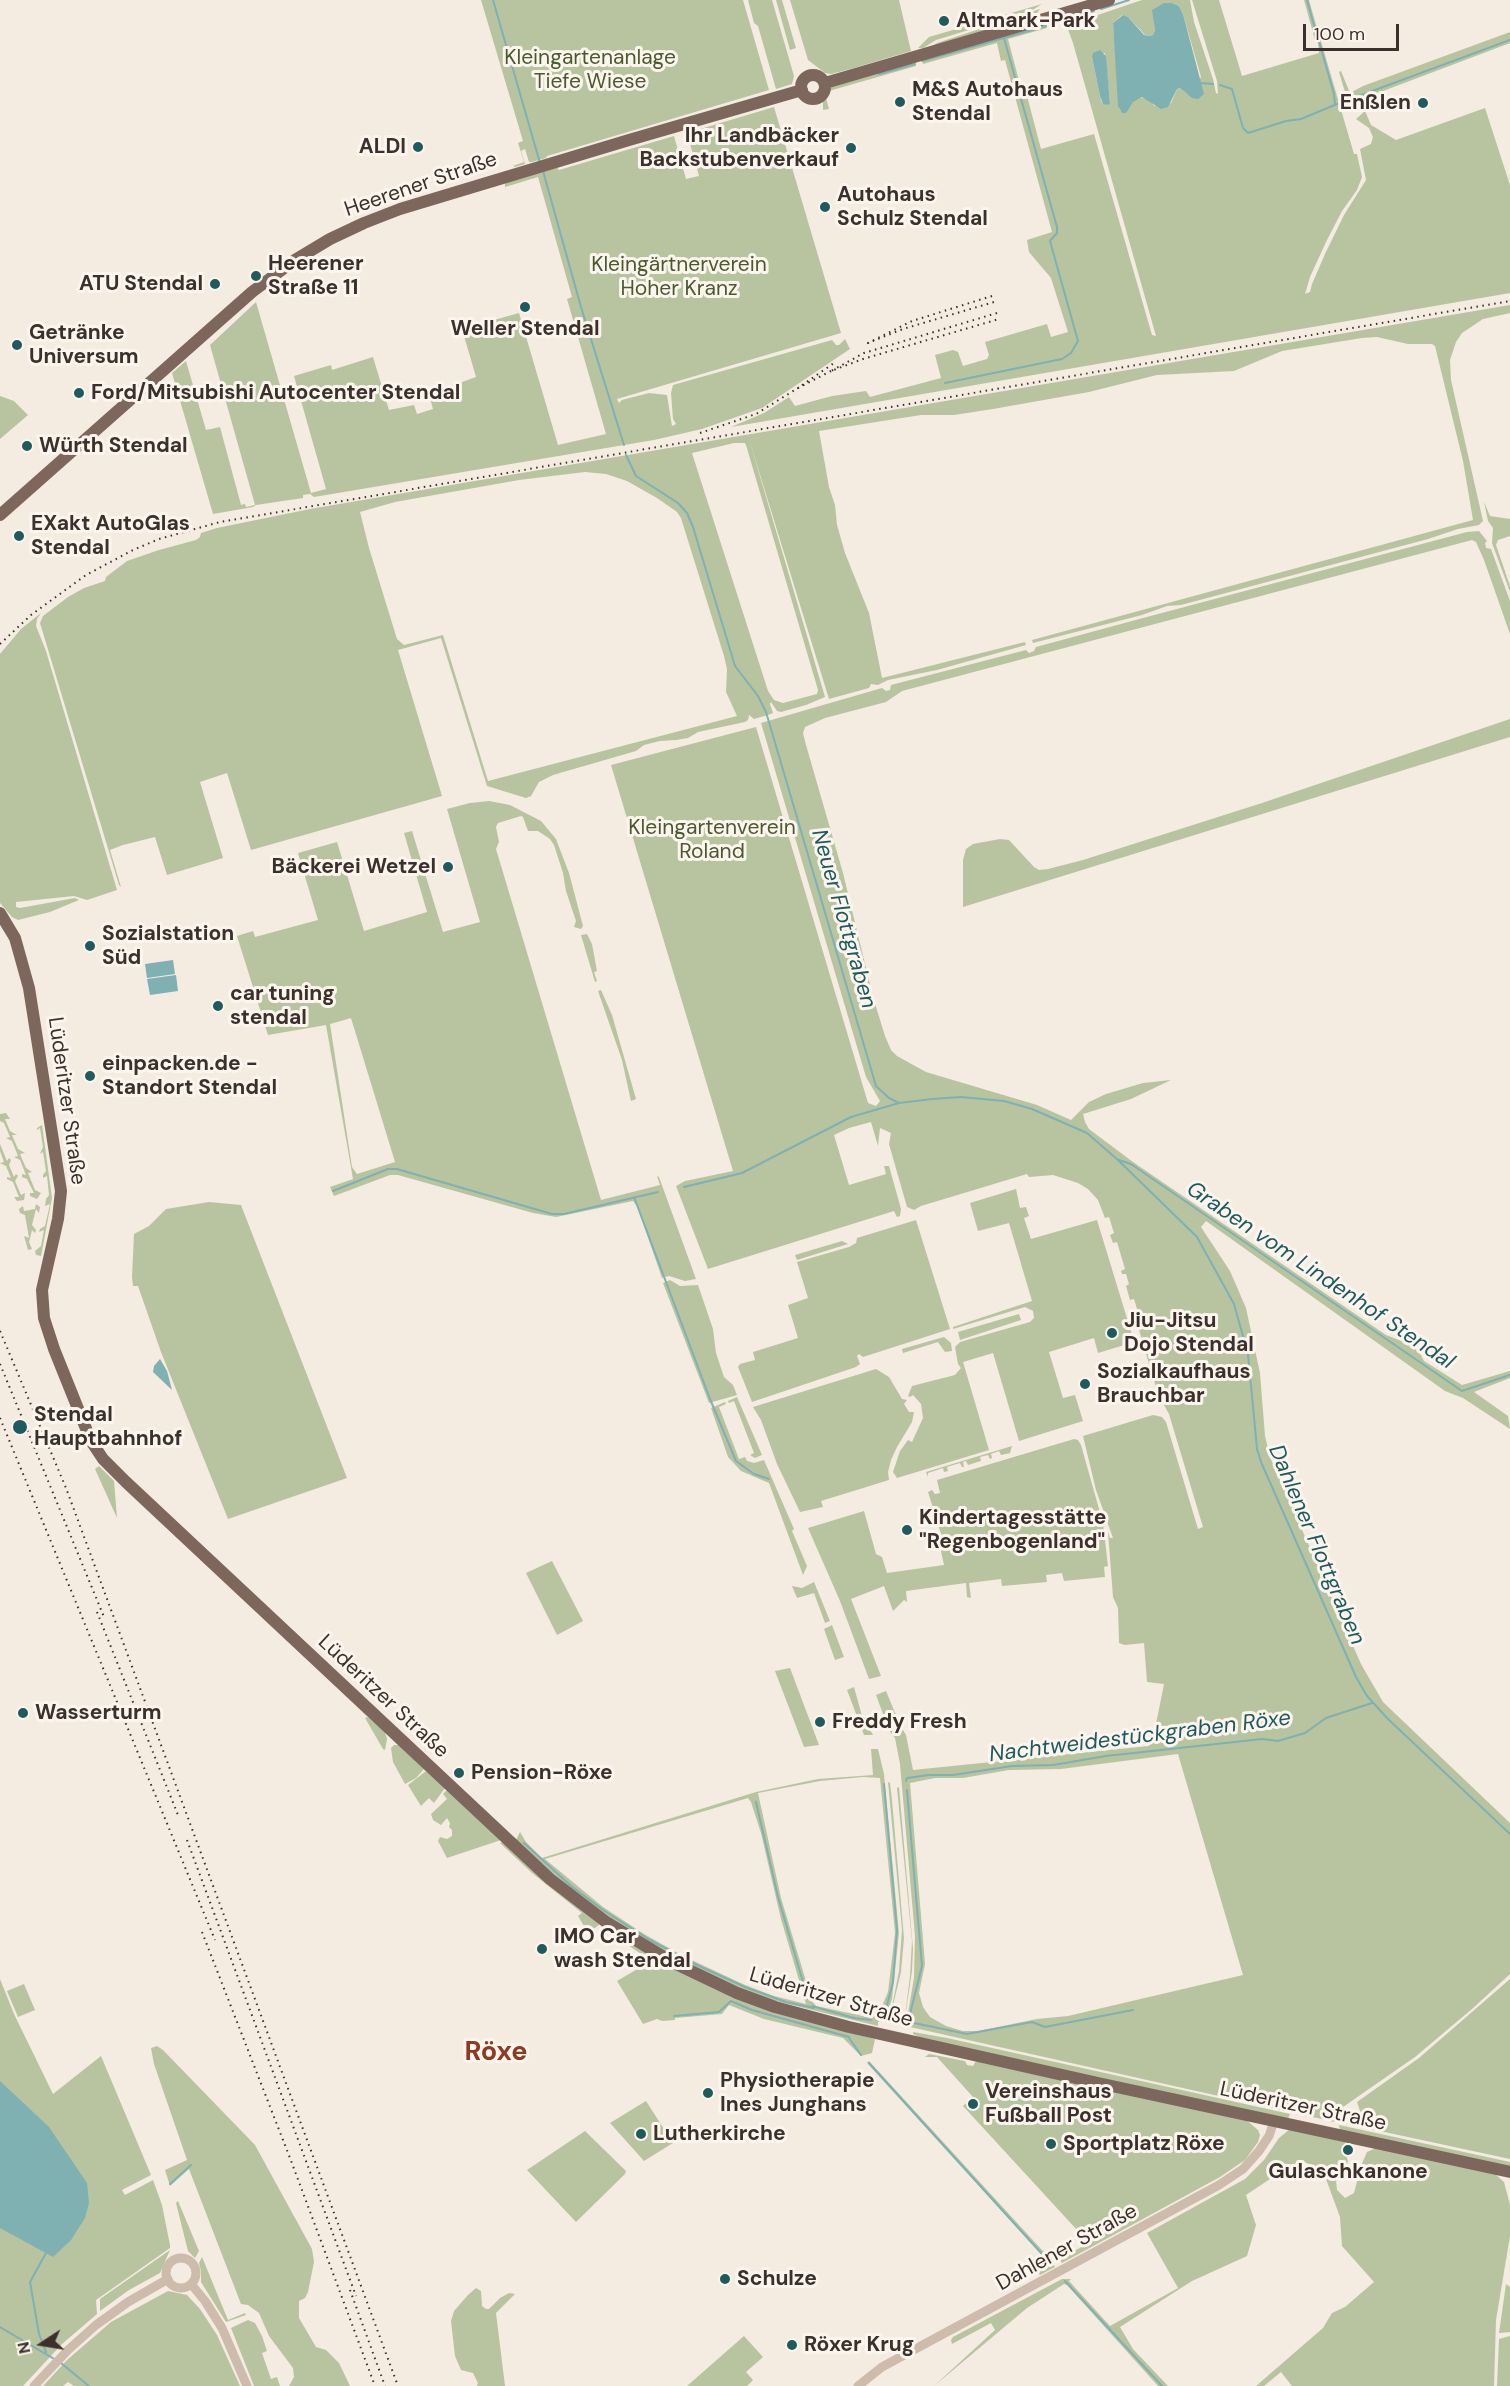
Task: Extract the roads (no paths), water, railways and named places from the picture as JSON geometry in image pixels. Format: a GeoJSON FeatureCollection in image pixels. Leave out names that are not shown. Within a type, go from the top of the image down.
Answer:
{"type":"FeatureCollection","features":[{"type":"Feature","properties":{"kind":"main road","name":"Heerener Straße"},"geometry":{"type":"LineString","coordinates":[[0,515],[252,292],[295,260],[335,236],[376,218],[534,168],[802,90],[806,96],[816,99],[823,94],[825,83],[1109,0]]}},
{"type":"Feature","properties":{"kind":"main road","name":"Lüderitzer Straße"},"geometry":{"type":"LineString","coordinates":[[0,914],[15,938],[29,988],[61,1191],[58,1219],[42,1290],[42,1308],[45,1325],[91,1442],[103,1459],[126,1482],[533,1864],[606,1922],[672,1962],[737,1993],[820,2020],[1510,2172]]}},
{"type":"Feature","properties":{"kind":"street","name":"Dahlener Straße"},"geometry":{"type":"LineString","coordinates":[[858,2386],[882,2367],[1219,2185],[1243,2169],[1259,2151],[1269,2136],[1274,2121]]}},
{"type":"Feature","properties":{"kind":"street"},"geometry":{"type":"LineString","coordinates":[[185,2258],[192,2262],[196,2269],[195,2278],[191,2284],[178,2288],[168,2279],[166,2271],[170,2263],[185,2258]]}},
{"type":"Feature","properties":{"kind":"street"},"geometry":{"type":"LineString","coordinates":[[34,2386],[61,2357],[114,2311],[168,2279]]}},
{"type":"Feature","properties":{"kind":"street"},"geometry":{"type":"LineString","coordinates":[[191,2284],[222,2328],[247,2386]]}},
{"type":"Feature","properties":{"kind":"water"},"geometry":{"type":"Polygon","coordinates":[[[1164,3],[1179,6],[1183,14],[1204,94],[1198,99],[1192,98],[1180,88],[1177,89],[1168,107],[1161,109],[1142,97],[1133,102],[1126,113],[1122,113],[1118,106],[1113,23],[1123,15],[1128,17],[1144,35],[1153,35],[1155,30],[1152,10],[1164,3]]]}},
{"type":"Feature","properties":{"kind":"water"},"geometry":{"type":"Polygon","coordinates":[[[1100,50],[1106,56],[1110,104],[1106,105],[1103,104],[1100,96],[1092,57],[1093,53],[1100,50]]]}},
{"type":"Feature","properties":{"kind":"water"},"geometry":{"type":"Polygon","coordinates":[[[173,960],[175,974],[147,978],[145,964],[173,960]]]}},
{"type":"Feature","properties":{"kind":"water"},"geometry":{"type":"Polygon","coordinates":[[[176,975],[178,991],[150,995],[147,979],[176,975]]]}},
{"type":"Feature","properties":{"kind":"water"},"geometry":{"type":"Polygon","coordinates":[[[160,1359],[167,1371],[172,1390],[153,1372],[154,1366],[160,1359]]]}},
{"type":"Feature","properties":{"kind":"water"},"geometry":{"type":"Polygon","coordinates":[[[0,2081],[49,2127],[87,2183],[89,2203],[85,2218],[71,2240],[53,2257],[0,2228],[0,2081]]]}},
{"type":"Feature","properties":{"kind":"waterway","name":"Neuer Flottgraben"},"geometry":{"type":"LineString","coordinates":[[493,0],[540,163]]}},
{"type":"Feature","properties":{"kind":"waterway"},"geometry":{"type":"LineString","coordinates":[[1101,9],[1129,0]]}},
{"type":"Feature","properties":{"kind":"waterway"},"geometry":{"type":"LineString","coordinates":[[1307,0],[1315,29]]}},
{"type":"Feature","properties":{"kind":"waterway"},"geometry":{"type":"LineString","coordinates":[[1065,19],[1094,11]]}},
{"type":"Feature","properties":{"kind":"waterway"},"geometry":{"type":"LineString","coordinates":[[922,61],[1046,26]]}},
{"type":"Feature","properties":{"kind":"waterway"},"geometry":{"type":"LineString","coordinates":[[945,383],[1062,359],[1071,353],[1078,341],[1050,241],[1057,233],[1057,227],[1004,38]]}},
{"type":"Feature","properties":{"kind":"waterway"},"geometry":{"type":"LineString","coordinates":[[1318,38],[1335,105]]}},
{"type":"Feature","properties":{"kind":"waterway"},"geometry":{"type":"LineString","coordinates":[[1348,100],[1510,40]]}},
{"type":"Feature","properties":{"kind":"waterway"},"geometry":{"type":"LineString","coordinates":[[879,74],[915,64]]}},
{"type":"Feature","properties":{"kind":"waterway"},"geometry":{"type":"LineString","coordinates":[[1201,83],[1213,84]]}},
{"type":"Feature","properties":{"kind":"waterway"},"geometry":{"type":"LineString","coordinates":[[1220,85],[1232,89],[1243,128],[1248,133],[1286,121],[1301,119],[1337,104]]}},
{"type":"Feature","properties":{"kind":"waterway","name":"Neuer Flottgraben"},"geometry":{"type":"LineString","coordinates":[[543,171],[581,307],[624,445]]}},
{"type":"Feature","properties":{"kind":"waterway","name":"Neuer Flottgraben"},"geometry":{"type":"LineString","coordinates":[[626,455],[636,476],[678,503],[687,513],[693,527],[735,666],[758,696],[766,712],[876,1086],[889,1098],[899,1103]]}},
{"type":"Feature","properties":{"kind":"waterway","name":"Dahlener Flottgraben"},"geometry":{"type":"LineString","coordinates":[[684,1187],[742,1173],[851,1117],[899,1103],[961,1097],[1004,1101],[1032,1109],[1087,1133],[1197,1237],[1234,1304],[1248,1354],[1257,1449],[1261,1462],[1356,1677],[1367,1696],[1388,1719],[1510,1834]]}},
{"type":"Feature","properties":{"kind":"waterway","name":"Graben vom Lindenhof Stendal"},"geometry":{"type":"LineString","coordinates":[[1119,1160],[1131,1164],[1462,1391],[1510,1375]]}},
{"type":"Feature","properties":{"kind":"waterway"},"geometry":{"type":"LineString","coordinates":[[333,1191],[388,1169],[397,1169],[552,1214],[564,1214],[658,1192]]}},
{"type":"Feature","properties":{"kind":"waterway"},"geometry":{"type":"LineString","coordinates":[[634,1197],[710,1399],[736,1461],[754,1474],[769,1479]]}},
{"type":"Feature","properties":{"kind":"waterway","name":"Nachtweidestückgraben Röxe"},"geometry":{"type":"LineString","coordinates":[[906,1781],[907,1778],[929,1775],[953,1775],[1012,1766],[1053,1765],[1106,1756],[1262,1739],[1278,1741],[1305,1733],[1326,1718],[1372,1703]]}},
{"type":"Feature","properties":{"kind":"waterway"},"geometry":{"type":"LineString","coordinates":[[884,1784],[897,1930],[893,1982],[887,2005]]}},
{"type":"Feature","properties":{"kind":"waterway","name":"Nachtweidestückgraben Röxe"},"geometry":{"type":"LineString","coordinates":[[907,1790],[922,1966],[911,2010]]}},
{"type":"Feature","properties":{"kind":"waterway"},"geometry":{"type":"LineString","coordinates":[[756,1802],[778,1897],[808,1999]]}},
{"type":"Feature","properties":{"kind":"waterway"},"geometry":{"type":"LineString","coordinates":[[524,1843],[571,1886],[650,1940],[745,1987],[786,2002],[814,2008]]}},
{"type":"Feature","properties":{"kind":"waterway"},"geometry":{"type":"LineString","coordinates":[[674,2016],[719,2012],[731,2001],[752,2010],[849,2037]]}},
{"type":"Feature","properties":{"kind":"waterway"},"geometry":{"type":"LineString","coordinates":[[812,2006],[854,2018]]}},
{"type":"Feature","properties":{"kind":"waterway","name":"Nachtweidestückgraben Röxe"},"geometry":{"type":"LineString","coordinates":[[878,2015],[888,2006]]}},
{"type":"Feature","properties":{"kind":"waterway"},"geometry":{"type":"LineString","coordinates":[[911,2010],[914,2023],[967,2034],[1032,2022],[1045,2027],[1133,2010]]}},
{"type":"Feature","properties":{"kind":"waterway","name":"Nachtweidestückgraben Röxe"},"geometry":{"type":"LineString","coordinates":[[853,2018],[871,2020]]}},
{"type":"Feature","properties":{"kind":"waterway","name":"Nachtweidestückgraben Röxe"},"geometry":{"type":"LineString","coordinates":[[849,2038],[861,2055]]}},
{"type":"Feature","properties":{"kind":"waterway","name":"Nachtweidestückgraben Röxe"},"geometry":{"type":"LineString","coordinates":[[869,2063],[1052,2265]]}},
{"type":"Feature","properties":{"kind":"waterway"},"geometry":{"type":"LineString","coordinates":[[170,2184],[191,2165]]}},
{"type":"Feature","properties":{"kind":"waterway"},"geometry":{"type":"LineString","coordinates":[[46,2253],[30,2282],[39,2334],[46,2352]]}},
{"type":"Feature","properties":{"kind":"waterway","name":"Nachtweidestückgraben Röxe"},"geometry":{"type":"LineString","coordinates":[[1065,2281],[1162,2386]]}},
{"type":"Feature","properties":{"kind":"waterway"},"geometry":{"type":"LineString","coordinates":[[0,2327],[56,2360]]}},
{"type":"Feature","properties":{"kind":"waterway"},"geometry":{"type":"LineString","coordinates":[[61,2363],[89,2386]]}},
{"type":"Feature","properties":{"kind":"railway"},"geometry":{"type":"LineString","coordinates":[[992,296],[912,321],[868,343],[903,329],[994,302]]}},
{"type":"Feature","properties":{"kind":"railway"},"geometry":{"type":"LineString","coordinates":[[0,644],[31,615],[86,575],[159,539],[220,522],[1510,301]]}},
{"type":"Feature","properties":{"kind":"railway"},"geometry":{"type":"LineString","coordinates":[[997,313],[864,353],[831,371],[863,359],[999,319]]}},
{"type":"Feature","properties":{"kind":"railway"},"geometry":{"type":"LineString","coordinates":[[831,371],[798,388],[834,363]]}},
{"type":"Feature","properties":{"kind":"railway"},"geometry":{"type":"LineString","coordinates":[[700,433],[756,414],[798,388]]}},
{"type":"Feature","properties":{"kind":"railway"},"geometry":{"type":"LineString","coordinates":[[0,1331],[66,1488],[398,2386]]}},
{"type":"Feature","properties":{"kind":"railway"},"geometry":{"type":"LineString","coordinates":[[0,1364],[104,1617]]}},
{"type":"Feature","properties":{"kind":"railway"},"geometry":{"type":"LineString","coordinates":[[0,1418],[215,1940]]}},
{"type":"Feature","properties":{"kind":"railway"},"geometry":{"type":"LineString","coordinates":[[97,1612],[178,1815]]}},
{"type":"Feature","properties":{"kind":"railway"},"geometry":{"type":"LineString","coordinates":[[187,1840],[356,2296]]}},
{"type":"Feature","properties":{"kind":"railway"},"geometry":{"type":"LineString","coordinates":[[202,1932],[375,2386]]}},
{"type":"Feature","properties":{"kind":"railway"},"geometry":{"type":"LineString","coordinates":[[350,2290],[385,2386]]}},
{"type":"Feature","properties":{"kind":"place","name":"Altmark-Park"},"geometry":{"type":"Point","coordinates":[944,21]}},
{"type":"Feature","properties":{"kind":"place","name":"M&S Autohaus Stendal"},"geometry":{"type":"Point","coordinates":[900,102]}},
{"type":"Feature","properties":{"kind":"place","name":"Enßlen"},"geometry":{"type":"Point","coordinates":[1423,103]}},
{"type":"Feature","properties":{"kind":"place","name":"ALDI"},"geometry":{"type":"Point","coordinates":[418,147]}},
{"type":"Feature","properties":{"kind":"place","name":"Ihr Landbäcker Backstubenverkauf"},"geometry":{"type":"Point","coordinates":[851,148]}},
{"type":"Feature","properties":{"kind":"place","name":"Autohaus Schulz Stendal"},"geometry":{"type":"Point","coordinates":[825,207]}},
{"type":"Feature","properties":{"kind":"place","name":"Heerener Straße 11"},"geometry":{"type":"Point","coordinates":[256,276]}},
{"type":"Feature","properties":{"kind":"place","name":"ATU Stendal"},"geometry":{"type":"Point","coordinates":[215,284]}},
{"type":"Feature","properties":{"kind":"place","name":"Weller Stendal"},"geometry":{"type":"Point","coordinates":[525,307]}},
{"type":"Feature","properties":{"kind":"place","name":"Getränke Universum"},"geometry":{"type":"Point","coordinates":[17,345]}},
{"type":"Feature","properties":{"kind":"place","name":"Ford/Mitsubishi Autocenter Stendal"},"geometry":{"type":"Point","coordinates":[79,393]}},
{"type":"Feature","properties":{"kind":"place","name":"Würth Stendal"},"geometry":{"type":"Point","coordinates":[27,446]}},
{"type":"Feature","properties":{"kind":"place","name":"EXakt AutoGlas Stendal"},"geometry":{"type":"Point","coordinates":[19,536]}},
{"type":"Feature","properties":{"kind":"place","name":"Bäckerei Wetzel"},"geometry":{"type":"Point","coordinates":[448,867]}},
{"type":"Feature","properties":{"kind":"place","name":"Sozialstation Süd"},"geometry":{"type":"Point","coordinates":[90,946]}},
{"type":"Feature","properties":{"kind":"place","name":"car tuning stendal"},"geometry":{"type":"Point","coordinates":[218,1006]}},
{"type":"Feature","properties":{"kind":"place","name":"einpacken.de - Standort Stendal"},"geometry":{"type":"Point","coordinates":[90,1076]}},
{"type":"Feature","properties":{"kind":"place","name":"Jiu-Jitsu Dojo Stendal"},"geometry":{"type":"Point","coordinates":[1112,1333]}},
{"type":"Feature","properties":{"kind":"place","name":"Sozialkaufhaus Brauchbar"},"geometry":{"type":"Point","coordinates":[1085,1384]}},
{"type":"Feature","properties":{"kind":"place","name":"Stendal Hauptbahnhof"},"geometry":{"type":"Point","coordinates":[20,1427]}},
{"type":"Feature","properties":{"kind":"place","name":"Kindertagesstätte \"Regenbogenland\""},"geometry":{"type":"Point","coordinates":[907,1530]}},
{"type":"Feature","properties":{"kind":"place","name":"Wasserturm"},"geometry":{"type":"Point","coordinates":[23,1713]}},
{"type":"Feature","properties":{"kind":"place","name":"Freddy Fresh"},"geometry":{"type":"Point","coordinates":[820,1722]}},
{"type":"Feature","properties":{"kind":"place","name":"Pension-Röxe"},"geometry":{"type":"Point","coordinates":[459,1773]}},
{"type":"Feature","properties":{"kind":"place","name":"IMO Car wash Stendal"},"geometry":{"type":"Point","coordinates":[542,1949]}},
{"type":"Feature","properties":{"kind":"place","name":"Physiotherapie Ines Junghans"},"geometry":{"type":"Point","coordinates":[708,2093]}},
{"type":"Feature","properties":{"kind":"place","name":"Vereinshaus Fußball Post"},"geometry":{"type":"Point","coordinates":[973,2104]}},
{"type":"Feature","properties":{"kind":"place","name":"Lutherkirche"},"geometry":{"type":"Point","coordinates":[641,2134]}},
{"type":"Feature","properties":{"kind":"place","name":"Sportplatz Röxe"},"geometry":{"type":"Point","coordinates":[1051,2144]}},
{"type":"Feature","properties":{"kind":"place","name":"Gulaschkanone"},"geometry":{"type":"Point","coordinates":[1348,2150]}},
{"type":"Feature","properties":{"kind":"place","name":"Schulze"},"geometry":{"type":"Point","coordinates":[725,2279]}},
{"type":"Feature","properties":{"kind":"place","name":"Röxer Krug"},"geometry":{"type":"Point","coordinates":[792,2345]}},
{"type":"Feature","properties":{"kind":"district","name":"Röxe"},"geometry":{"type":"Point","coordinates":[496,2053]}},
{"type":"Feature","properties":{"kind":"park label","name":"Kleingartenanlage Tiefe Wiese"},"geometry":{"type":"Point","coordinates":[590,70]}},
{"type":"Feature","properties":{"kind":"park label","name":"Kleingärtnerverein Hoher Kranz"},"geometry":{"type":"Point","coordinates":[679,277]}},
{"type":"Feature","properties":{"kind":"park label","name":"Kleingartenverein Roland"},"geometry":{"type":"Point","coordinates":[712,840]}}]}
